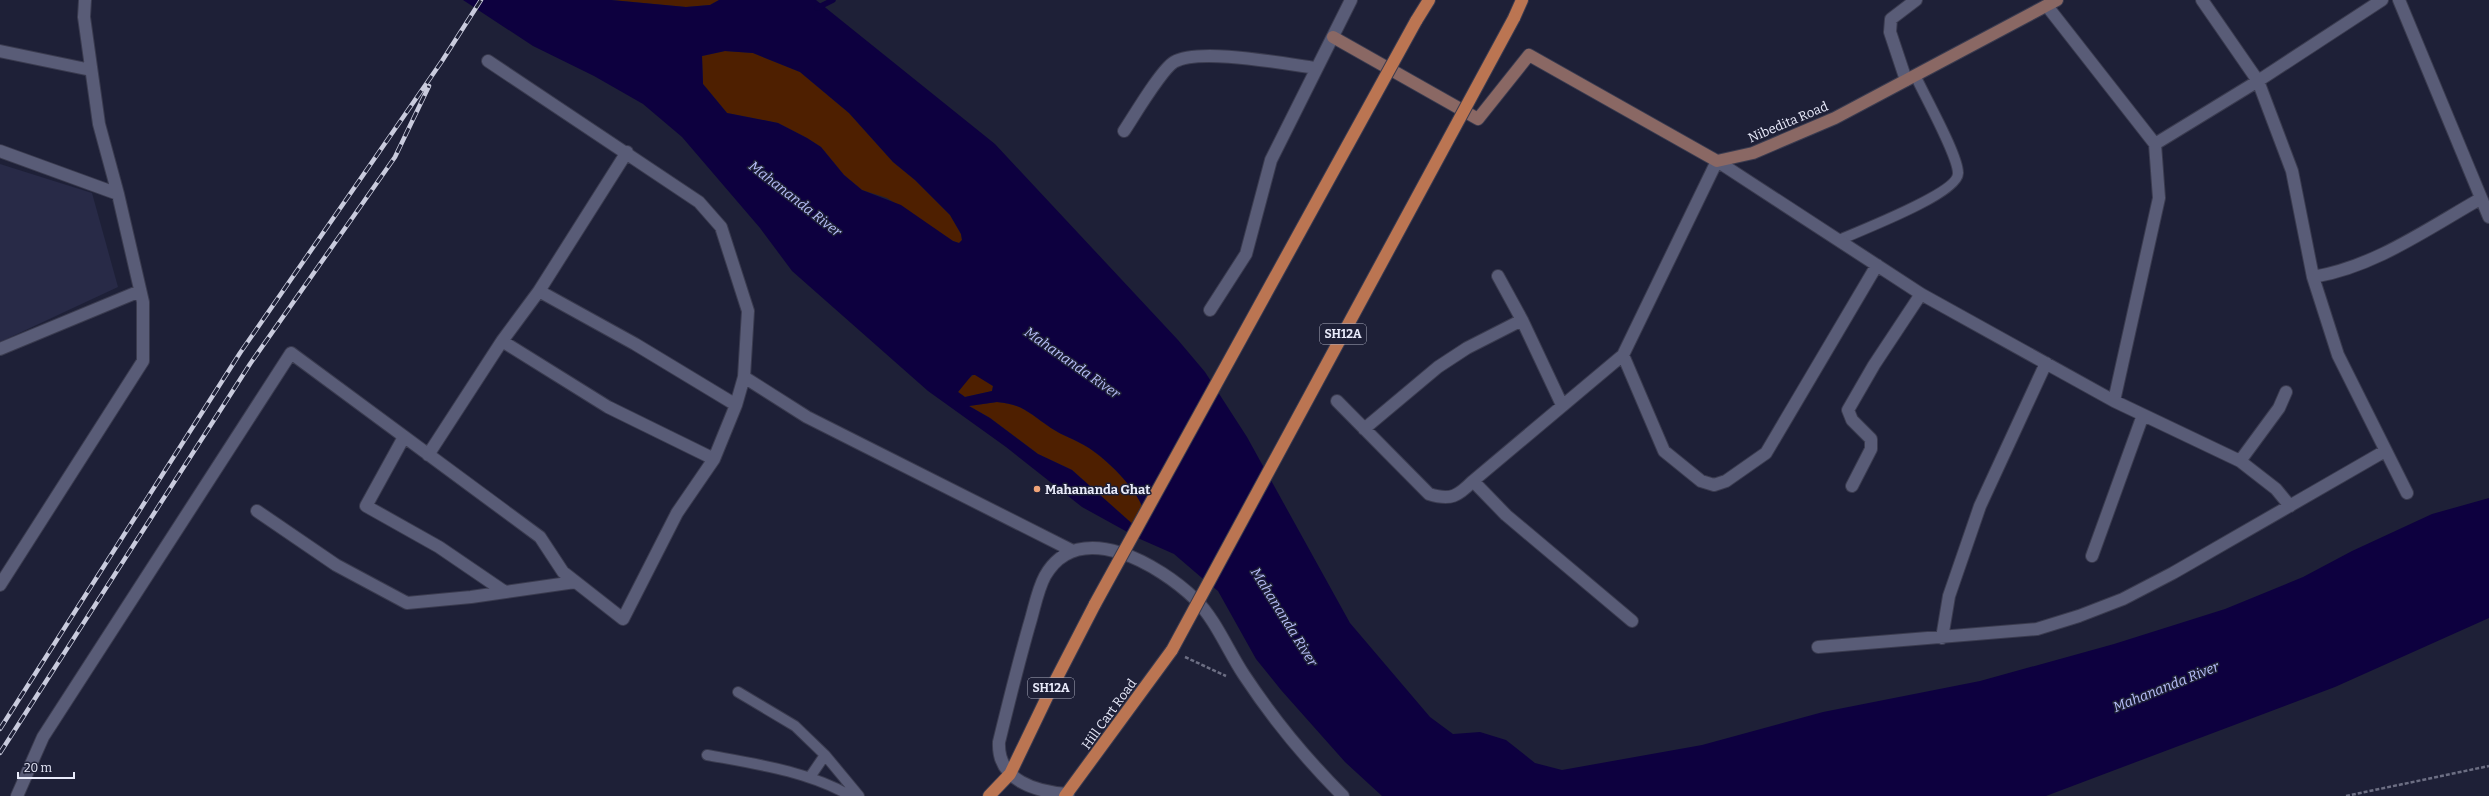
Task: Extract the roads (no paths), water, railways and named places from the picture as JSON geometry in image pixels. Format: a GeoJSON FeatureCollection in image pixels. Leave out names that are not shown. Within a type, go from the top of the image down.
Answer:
{"type":"FeatureCollection","features":[{"type":"Feature","properties":{"kind":"main road","name":"SH12A"},"geometry":{"type":"LineString","coordinates":[[989,796],[1010,774],[1095,604],[1416,21],[1429,0]]}},
{"type":"Feature","properties":{"kind":"main road","name":"Hill Cart Road"},"geometry":{"type":"LineString","coordinates":[[1067,795],[1172,650],[1514,18],[1522,0]]}},
{"type":"Feature","properties":{"kind":"street"},"geometry":{"type":"LineString","coordinates":[[0,585],[143,361],[143,302],[118,194],[99,124],[84,17],[85,0]]}},
{"type":"Feature","properties":{"kind":"street"},"geometry":{"type":"LineString","coordinates":[[1210,310],[1246,254],[1271,160],[1351,0]]}},
{"type":"Feature","properties":{"kind":"street"},"geometry":{"type":"LineString","coordinates":[[1911,78],[1890,32],[1892,20],[1916,0]]}},
{"type":"Feature","properties":{"kind":"street"},"geometry":{"type":"LineString","coordinates":[[2202,0],[2258,81],[2292,171],[2314,277],[2338,355],[2407,493]]}},
{"type":"Feature","properties":{"kind":"street"},"geometry":{"type":"LineString","coordinates":[[2155,144],[2258,81],[2382,0]]}},
{"type":"Feature","properties":{"kind":"street"},"geometry":{"type":"LineString","coordinates":[[2399,0],[2480,199],[2489,217]]}},
{"type":"Feature","properties":{"kind":"street"},"geometry":{"type":"LineString","coordinates":[[2052,3],[2155,144],[2159,198],[2114,401]]}},
{"type":"Feature","properties":{"kind":"street","name":"Nibedita Road"},"geometry":{"type":"LineString","coordinates":[[1717,161],[1753,154],[1835,118],[2052,3]]}},
{"type":"Feature","properties":{"kind":"street"},"geometry":{"type":"LineString","coordinates":[[1333,37],[1478,119],[1529,55],[1717,161],[1921,294],[2114,401],[2240,461],[2276,489],[2290,506]]}},
{"type":"Feature","properties":{"kind":"street"},"geometry":{"type":"LineString","coordinates":[[0,51],[92,70]]}},
{"type":"Feature","properties":{"kind":"street"},"geometry":{"type":"LineString","coordinates":[[1124,131],[1174,62],[1188,58],[1210,56],[1316,68]]}},
{"type":"Feature","properties":{"kind":"street"},"geometry":{"type":"LineString","coordinates":[[17,796],[43,737],[290,353],[540,537],[564,572],[623,619],[678,513],[714,459],[736,405],[744,377],[748,311],[721,227],[699,202],[488,61]]}},
{"type":"Feature","properties":{"kind":"street"},"geometry":{"type":"LineString","coordinates":[[0,151],[118,194]]}},
{"type":"Feature","properties":{"kind":"street"},"geometry":{"type":"LineString","coordinates":[[428,455],[502,341],[539,291],[626,152]]}},
{"type":"Feature","properties":{"kind":"street"},"geometry":{"type":"LineString","coordinates":[[1337,402],[1429,494],[1444,499],[1460,494],[1473,480],[1623,355],[1717,161]]}},
{"type":"Feature","properties":{"kind":"street"},"geometry":{"type":"LineString","coordinates":[[2314,277],[2346,271],[2386,253],[2480,199]]}},
{"type":"Feature","properties":{"kind":"street"},"geometry":{"type":"LineString","coordinates":[[1623,355],[1664,451],[1701,481],[1714,485],[1726,481],[1766,453],[1878,265]]}},
{"type":"Feature","properties":{"kind":"street"},"geometry":{"type":"LineString","coordinates":[[1498,276],[1522,320],[1562,405]]}},
{"type":"Feature","properties":{"kind":"street"},"geometry":{"type":"LineString","coordinates":[[0,349],[140,291]]}},
{"type":"Feature","properties":{"kind":"street"},"geometry":{"type":"LineString","coordinates":[[539,291],[635,344],[736,405]]}},
{"type":"Feature","properties":{"kind":"street"},"geometry":{"type":"LineString","coordinates":[[1852,486],[1871,449],[1871,439],[1852,420],[1848,410],[1874,365],[1921,294]]}},
{"type":"Feature","properties":{"kind":"street"},"geometry":{"type":"LineString","coordinates":[[1364,428],[1438,367],[1467,348],[1522,320]]}},
{"type":"Feature","properties":{"kind":"street"},"geometry":{"type":"LineString","coordinates":[[502,341],[608,407],[714,459]]}},
{"type":"Feature","properties":{"kind":"street"},"geometry":{"type":"LineString","coordinates":[[1942,638],[1949,596],[1980,506],[2046,363]]}},
{"type":"Feature","properties":{"kind":"street"},"geometry":{"type":"LineString","coordinates":[[744,377],[807,417],[1073,551]]}},
{"type":"Feature","properties":{"kind":"street"},"geometry":{"type":"LineString","coordinates":[[2240,461],[2279,408],[2286,392]]}},
{"type":"Feature","properties":{"kind":"street"},"geometry":{"type":"LineString","coordinates":[[2092,556],[2143,415]]}},
{"type":"Feature","properties":{"kind":"street"},"geometry":{"type":"LineString","coordinates":[[404,437],[366,506],[439,546],[505,592]]}},
{"type":"Feature","properties":{"kind":"street"},"geometry":{"type":"LineString","coordinates":[[1818,647],[2037,629],[2079,616],[2123,599],[2385,451]]}},
{"type":"Feature","properties":{"kind":"street"},"geometry":{"type":"LineString","coordinates":[[1473,480],[1506,515],[1632,621]]}},
{"type":"Feature","properties":{"kind":"street"},"geometry":{"type":"LineString","coordinates":[[257,511],[336,565],[407,603],[576,582]]}},
{"type":"Feature","properties":{"kind":"street"},"geometry":{"type":"LineString","coordinates":[[1067,795],[1049,793],[1034,788],[1010,774],[1000,754],[999,742],[1025,641],[1046,576],[1060,560],[1073,551],[1086,547],[1115,551],[1154,569],[1183,589],[1204,610],[1252,688],[1280,727],[1343,796]]}},
{"type":"Feature","properties":{"kind":"street"},"geometry":{"type":"LineString","coordinates":[[996,796],[1010,774]]}},
{"type":"Feature","properties":{"kind":"lane"},"geometry":{"type":"LineString","coordinates":[[1839,240],[1945,191],[1955,182],[1958,173],[1953,156],[1911,78]]}},
{"type":"Feature","properties":{"kind":"lane"},"geometry":{"type":"LineString","coordinates":[[738,692],[795,726],[825,755],[859,796]]}},
{"type":"Feature","properties":{"kind":"lane"},"geometry":{"type":"LineString","coordinates":[[707,755],[760,764],[810,777],[851,796]]}},
{"type":"Feature","properties":{"kind":"lane"},"geometry":{"type":"LineString","coordinates":[[810,777],[825,755]]}},
{"type":"Feature","properties":{"kind":"water","name":"Mahananda River"},"geometry":{"type":"Polygon","coordinates":[[[463,0],[611,0],[686,7],[710,5],[719,0],[816,0],[995,144],[1178,340],[1205,372],[1247,437],[1350,623],[1430,717],[1453,734],[1480,732],[1506,740],[1535,763],[1562,770],[1702,745],[1823,712],[1980,681],[2114,644],[2225,609],[2303,577],[2352,551],[2432,514],[2489,498],[2489,618],[2335,687],[2046,796],[1382,796],[1345,762],[1281,690],[1256,659],[1218,591],[1174,554],[1140,539],[1082,507],[1006,447],[928,391],[792,271],[760,228],[682,137],[643,104],[594,76],[533,46],[463,0]],[[725,51],[702,56],[703,84],[727,113],[778,123],[807,138],[821,147],[844,175],[862,190],[901,205],[953,241],[959,243],[962,240],[961,234],[950,215],[915,180],[893,162],[849,113],[800,72],[753,53],[725,51]],[[972,375],[958,392],[965,397],[992,391],[993,386],[975,375],[972,375]],[[997,402],[969,406],[990,418],[1038,454],[1072,470],[1137,528],[1146,526],[1146,516],[1135,493],[1107,462],[1089,448],[1056,431],[1020,407],[997,402]]]}},
{"type":"Feature","properties":{"kind":"waterway"},"geometry":{"type":"LineString","coordinates":[[817,8],[833,0]]}},
{"type":"Feature","properties":{"kind":"railway"},"geometry":{"type":"LineString","coordinates":[[0,729],[240,353],[442,61],[481,0]]}},
{"type":"Feature","properties":{"kind":"railway"},"geometry":{"type":"LineString","coordinates":[[0,753],[250,364],[395,157],[429,86]]}},
{"type":"Feature","properties":{"kind":"place","name":"Mahananda Ghat"},"geometry":{"type":"Point","coordinates":[1037,489]}}]}
